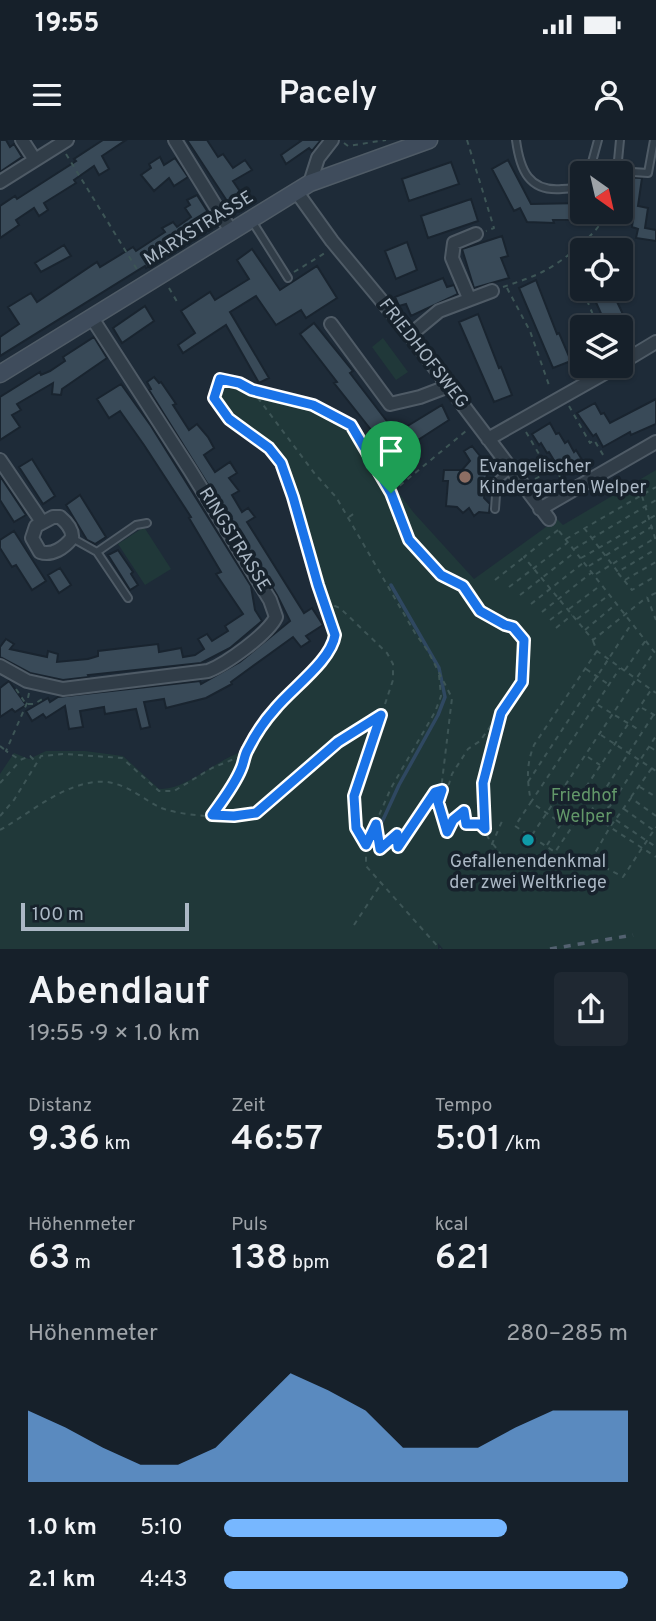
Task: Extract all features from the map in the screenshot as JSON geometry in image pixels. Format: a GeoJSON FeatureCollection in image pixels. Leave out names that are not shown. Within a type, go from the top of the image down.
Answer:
{"type":"FeatureCollection","features":[{"type":"Feature","properties":{"kind":"street"},"geometry":{"type":"LineString","coordinates":[[22,140],[35,160]]}},
{"type":"Feature","properties":{"kind":"street"},"geometry":{"type":"LineString","coordinates":[[175,140],[231,231]]}},
{"type":"Feature","properties":{"kind":"street"},"geometry":{"type":"LineString","coordinates":[[303,187],[317,158],[332,140]]}},
{"type":"Feature","properties":{"kind":"street","name":"MARXSTRASSE"},"geometry":{"type":"LineString","coordinates":[[0,374],[303,187],[426,140]]}},
{"type":"Feature","properties":{"kind":"street"},"geometry":{"type":"LineString","coordinates":[[0,182],[64,142]]}},
{"type":"Feature","properties":{"kind":"street","name":"FRIEDHOFSWEG"},"geometry":{"type":"LineString","coordinates":[[303,187],[336,246],[410,335],[545,514]]}},
{"type":"Feature","properties":{"kind":"street"},"geometry":{"type":"LineString","coordinates":[[469,298],[452,258],[454,243],[476,234]]}},
{"type":"Feature","properties":{"kind":"street"},"geometry":{"type":"LineString","coordinates":[[410,335],[439,311],[492,291]]}},
{"type":"Feature","properties":{"kind":"street","name":"RINGSTRASSE"},"geometry":{"type":"LineString","coordinates":[[0,666],[27,681],[63,689],[208,671],[226,662],[269,627],[276,617],[274,607],[263,588],[92,318]]}},
{"type":"Feature","properties":{"kind":"street"},"geometry":{"type":"LineString","coordinates":[[331,324],[390,404],[449,386]]}},
{"type":"Feature","properties":{"kind":"street"},"geometry":{"type":"LineString","coordinates":[[633,356],[656,342]]}},
{"type":"Feature","properties":{"kind":"street"},"geometry":{"type":"LineString","coordinates":[[488,439],[596,378]]}},
{"type":"Feature","properties":{"kind":"street"},"geometry":{"type":"LineString","coordinates":[[545,514],[569,492],[656,442]]}},
{"type":"Feature","properties":{"kind":"street"},"geometry":{"type":"LineString","coordinates":[[0,460],[42,522]]}},
{"type":"Feature","properties":{"kind":"street"},"geometry":{"type":"LineString","coordinates":[[60,517],[70,530],[72,538],[51,554],[40,552],[32,538],[36,526],[42,522],[60,517]]}},
{"type":"Feature","properties":{"kind":"lane"},"geometry":{"type":"LineString","coordinates":[[516,140],[521,162],[534,185],[541,189],[570,189]]}},
{"type":"Feature","properties":{"kind":"lane"},"geometry":{"type":"LineString","coordinates":[[594,161],[598,140]]}},
{"type":"Feature","properties":{"kind":"lane"},"geometry":{"type":"LineString","coordinates":[[620,140],[617,171],[649,173],[654,140]]}},
{"type":"Feature","properties":{"kind":"lane"},"geometry":{"type":"LineString","coordinates":[[251,219],[288,277]]}},
{"type":"Feature","properties":{"kind":"lane"},"geometry":{"type":"LineString","coordinates":[[495,509],[497,481],[511,469]]}},
{"type":"Feature","properties":{"kind":"lane"},"geometry":{"type":"LineString","coordinates":[[97,552],[136,525],[147,523]]}},
{"type":"Feature","properties":{"kind":"lane"},"geometry":{"type":"LineString","coordinates":[[72,538],[97,552],[128,598]]}},
{"type":"Feature","properties":{"kind":"path"},"geometry":{"type":"LineString","coordinates":[[340,140],[348,146],[386,140]]}},
{"type":"Feature","properties":{"kind":"path"},"geometry":{"type":"LineString","coordinates":[[467,140],[494,228],[476,234]]}},
{"type":"Feature","properties":{"kind":"path"},"geometry":{"type":"LineString","coordinates":[[64,142],[146,284]]}},
{"type":"Feature","properties":{"kind":"path"},"geometry":{"type":"LineString","coordinates":[[492,291],[546,271],[601,224]]}},
{"type":"Feature","properties":{"kind":"path"},"geometry":{"type":"LineString","coordinates":[[288,277],[336,246]]}},
{"type":"Feature","properties":{"kind":"path"},"geometry":{"type":"LineString","coordinates":[[568,254],[593,315]]}},
{"type":"Feature","properties":{"kind":"path"},"geometry":{"type":"LineString","coordinates":[[161,275],[180,305]]}},
{"type":"Feature","properties":{"kind":"path"},"geometry":{"type":"LineString","coordinates":[[506,286],[530,331],[559,400],[590,443],[594,440],[611,468]]}},
{"type":"Feature","properties":{"kind":"path"},"geometry":{"type":"LineString","coordinates":[[212,815],[241,769],[246,751],[274,709],[327,656],[334,644],[335,635],[281,463],[269,448],[229,419],[221,408],[214,398],[220,379],[313,405],[351,425],[391,493],[409,540],[441,575],[463,586],[480,611],[513,627],[524,640],[522,682],[480,741],[468,749],[452,774],[449,785],[435,792],[398,847],[397,834],[380,849],[376,824]]}},
{"type":"Feature","properties":{"kind":"path"},"geometry":{"type":"LineString","coordinates":[[252,390],[301,456],[336,497],[428,651],[452,698],[442,790],[438,802],[447,832],[453,820],[464,811],[466,824],[480,824],[509,865]]}},
{"type":"Feature","properties":{"kind":"path"},"geometry":{"type":"LineString","coordinates":[[520,421],[549,471]]}},
{"type":"Feature","properties":{"kind":"path"},"geometry":{"type":"LineString","coordinates":[[391,493],[477,423]]}},
{"type":"Feature","properties":{"kind":"path"},"geometry":{"type":"LineString","coordinates":[[524,486],[555,468],[569,492]]}},
{"type":"Feature","properties":{"kind":"path"},"geometry":{"type":"LineString","coordinates":[[509,587],[584,528],[656,487]]}},
{"type":"Feature","properties":{"kind":"path"},"geometry":{"type":"LineString","coordinates":[[542,612],[593,574],[656,540],[642,495]]}},
{"type":"Feature","properties":{"kind":"path"},"geometry":{"type":"LineString","coordinates":[[520,595],[575,550],[656,500]]}},
{"type":"Feature","properties":{"kind":"path"},"geometry":{"type":"LineString","coordinates":[[348,518],[356,512]]}},
{"type":"Feature","properties":{"kind":"path"},"geometry":{"type":"LineString","coordinates":[[532,836],[655,653],[545,514]]}},
{"type":"Feature","properties":{"kind":"path"},"geometry":{"type":"LineString","coordinates":[[581,558],[656,515]]}},
{"type":"Feature","properties":{"kind":"path"},"geometry":{"type":"LineString","coordinates":[[588,567],[656,524]]}},
{"type":"Feature","properties":{"kind":"path"},"geometry":{"type":"LineString","coordinates":[[584,528],[632,590],[656,576]]}},
{"type":"Feature","properties":{"kind":"path"},"geometry":{"type":"LineString","coordinates":[[495,580],[558,530]]}},
{"type":"Feature","properties":{"kind":"path"},"geometry":{"type":"LineString","coordinates":[[618,572],[656,549]]}},
{"type":"Feature","properties":{"kind":"path"},"geometry":{"type":"LineString","coordinates":[[524,557],[577,619],[593,640],[597,652],[656,693]]}},
{"type":"Feature","properties":{"kind":"path"},"geometry":{"type":"LineString","coordinates":[[531,604],[584,562]]}},
{"type":"Feature","properties":{"kind":"path"},"geometry":{"type":"LineString","coordinates":[[624,581],[656,562]]}},
{"type":"Feature","properties":{"kind":"path"},"geometry":{"type":"LineString","coordinates":[[550,620],[602,585]]}},
{"type":"Feature","properties":{"kind":"path"},"geometry":{"type":"LineString","coordinates":[[593,640],[647,597],[656,593]]}},
{"type":"Feature","properties":{"kind":"path"},"geometry":{"type":"LineString","coordinates":[[577,619],[610,595]]}},
{"type":"Feature","properties":{"kind":"path"},"geometry":{"type":"LineString","coordinates":[[647,597],[656,620]]}},
{"type":"Feature","properties":{"kind":"path"},"geometry":{"type":"LineString","coordinates":[[324,601],[340,608],[377,642],[393,664],[393,680],[354,796],[356,828],[366,845]]}},
{"type":"Feature","properties":{"kind":"path"},"geometry":{"type":"LineString","coordinates":[[585,630],[617,603]]}},
{"type":"Feature","properties":{"kind":"path"},"geometry":{"type":"LineString","coordinates":[[556,628],[573,615]]}},
{"type":"Feature","properties":{"kind":"path"},"geometry":{"type":"LineString","coordinates":[[527,783],[632,623]]}},
{"type":"Feature","properties":{"kind":"path"},"geometry":{"type":"LineString","coordinates":[[625,671],[646,640]]}},
{"type":"Feature","properties":{"kind":"path"},"geometry":{"type":"LineString","coordinates":[[650,647],[656,645]]}},
{"type":"Feature","properties":{"kind":"path"},"geometry":{"type":"LineString","coordinates":[[597,652],[534,745],[528,760],[527,783],[531,802],[558,821],[584,821],[595,817],[610,806],[656,736]]}},
{"type":"Feature","properties":{"kind":"path"},"geometry":{"type":"LineString","coordinates":[[585,668],[609,684]]}},
{"type":"Feature","properties":{"kind":"path"},"geometry":{"type":"LineString","coordinates":[[515,825],[620,668]]}},
{"type":"Feature","properties":{"kind":"path"},"geometry":{"type":"LineString","coordinates":[[438,671],[442,696],[391,788],[366,845],[366,866],[440,949]]}},
{"type":"Feature","properties":{"kind":"path"},"geometry":{"type":"LineString","coordinates":[[27,704],[34,704],[52,694],[57,687]]}},
{"type":"Feature","properties":{"kind":"path"},"geometry":{"type":"LineString","coordinates":[[16,689],[27,704]]}},
{"type":"Feature","properties":{"kind":"path"},"geometry":{"type":"LineString","coordinates":[[547,846],[651,690]]}},
{"type":"Feature","properties":{"kind":"path"},"geometry":{"type":"LineString","coordinates":[[6,751],[27,704]]}},
{"type":"Feature","properties":{"kind":"path"},"geometry":{"type":"LineString","coordinates":[[596,705],[642,731]]}},
{"type":"Feature","properties":{"kind":"path"},"geometry":{"type":"LineString","coordinates":[[640,706],[655,715]]}},
{"type":"Feature","properties":{"kind":"path"},"geometry":{"type":"LineString","coordinates":[[584,821],[656,710]]}},
{"type":"Feature","properties":{"kind":"path"},"geometry":{"type":"LineString","coordinates":[[485,829],[483,783],[501,713]]}},
{"type":"Feature","properties":{"kind":"path"},"geometry":{"type":"LineString","coordinates":[[0,830],[55,796],[96,782],[114,783],[128,788],[162,808],[212,815],[256,813],[338,742],[381,715]]}},
{"type":"Feature","properties":{"kind":"path"},"geometry":{"type":"LineString","coordinates":[[600,734],[656,771]]}},
{"type":"Feature","properties":{"kind":"path"},"geometry":{"type":"LineString","coordinates":[[0,746],[20,760]]}},
{"type":"Feature","properties":{"kind":"path"},"geometry":{"type":"LineString","coordinates":[[649,747],[656,751]]}},
{"type":"Feature","properties":{"kind":"path"},"geometry":{"type":"LineString","coordinates":[[0,816],[14,800],[41,757],[64,754],[122,758],[159,791],[174,791],[246,751]]}},
{"type":"Feature","properties":{"kind":"path"},"geometry":{"type":"LineString","coordinates":[[0,783],[20,760],[30,756],[36,762]]}},
{"type":"Feature","properties":{"kind":"path"},"geometry":{"type":"LineString","coordinates":[[586,756],[601,766]]}},
{"type":"Feature","properties":{"kind":"path"},"geometry":{"type":"LineString","coordinates":[[623,808],[655,830],[623,877],[591,860],[610,827],[623,808],[652,768]]}},
{"type":"Feature","properties":{"kind":"path"},"geometry":{"type":"LineString","coordinates":[[639,786],[656,797]]}},
{"type":"Feature","properties":{"kind":"path"},"geometry":{"type":"LineString","coordinates":[[631,798],[656,816]]}},
{"type":"Feature","properties":{"kind":"path"},"geometry":{"type":"LineString","coordinates":[[595,817],[656,857]]}},
{"type":"Feature","properties":{"kind":"path"},"geometry":{"type":"LineString","coordinates":[[492,844],[503,819]]}},
{"type":"Feature","properties":{"kind":"path"},"geometry":{"type":"LineString","coordinates":[[615,820],[656,847]]}},
{"type":"Feature","properties":{"kind":"path"},"geometry":{"type":"LineString","coordinates":[[509,822],[555,852],[576,821]]}},
{"type":"Feature","properties":{"kind":"path"},"geometry":{"type":"LineString","coordinates":[[354,925],[381,883]]}},
{"type":"Feature","properties":{"kind":"green space"},"geometry":{"type":"Polygon","coordinates":[[[383,338],[408,372],[396,380],[372,347],[383,338]]]}},
{"type":"Feature","properties":{"kind":"green space","name":"Friedhof Welper"},"geometry":{"type":"Polygon","coordinates":[[[219,378],[314,403],[352,424],[377,465],[414,513],[474,579],[557,519],[563,525],[656,470],[656,949],[443,949],[438,943],[438,949],[0,949],[0,774],[14,753],[29,759],[46,751],[85,751],[123,756],[159,789],[180,785],[244,751],[266,713],[282,703],[316,662],[327,638],[323,606],[310,572],[288,489],[274,459],[223,422],[210,401],[219,378]]]}},
{"type":"Feature","properties":{"kind":"green space"},"geometry":{"type":"Polygon","coordinates":[[[144,527],[171,569],[145,585],[118,544],[144,527]]]}},
{"type":"Feature","properties":{"kind":"building"},"geometry":{"type":"Polygon","coordinates":[[[0,140],[6,140],[10,147],[14,144],[22,157],[0,172],[0,140]]]}},
{"type":"Feature","properties":{"kind":"building"},"geometry":{"type":"Polygon","coordinates":[[[103,140],[126,140],[102,156],[109,169],[99,175],[94,166],[74,180],[76,183],[44,203],[48,210],[39,216],[34,208],[16,220],[19,225],[0,238],[0,206],[15,196],[17,199],[103,140]]]}},
{"type":"Feature","properties":{"kind":"building"},"geometry":{"type":"Polygon","coordinates":[[[187,140],[207,140],[218,157],[223,154],[233,168],[245,160],[252,170],[233,181],[245,199],[231,207],[187,140]]]}},
{"type":"Feature","properties":{"kind":"building"},"geometry":{"type":"Polygon","coordinates":[[[299,140],[321,140],[312,151],[309,148],[286,164],[281,155],[301,141],[299,140]]]}},
{"type":"Feature","properties":{"kind":"building"},"geometry":{"type":"Polygon","coordinates":[[[160,157],[164,165],[175,158],[188,177],[174,186],[169,178],[154,191],[141,175],[151,168],[149,164],[160,157]]]}},
{"type":"Feature","properties":{"kind":"building"},"geometry":{"type":"Polygon","coordinates":[[[508,160],[531,204],[570,203],[570,220],[553,220],[554,223],[527,222],[520,208],[514,211],[492,169],[508,160]]]}},
{"type":"Feature","properties":{"kind":"building"},"geometry":{"type":"Polygon","coordinates":[[[451,162],[459,184],[409,201],[402,179],[451,162]]]}},
{"type":"Feature","properties":{"kind":"building"},"geometry":{"type":"Polygon","coordinates":[[[634,178],[642,178],[638,206],[648,208],[645,228],[656,230],[656,241],[636,238],[638,229],[632,227],[634,178]]]}},
{"type":"Feature","properties":{"kind":"building"},"geometry":{"type":"Polygon","coordinates":[[[197,195],[216,225],[186,244],[183,240],[163,252],[166,255],[146,268],[145,266],[0,356],[0,337],[19,324],[8,307],[31,293],[37,302],[97,262],[100,267],[133,247],[136,251],[165,232],[162,228],[173,222],[177,227],[191,217],[185,208],[190,205],[187,200],[197,195]]]}},
{"type":"Feature","properties":{"kind":"building"},"geometry":{"type":"Polygon","coordinates":[[[471,199],[478,221],[428,238],[421,216],[471,199]]]}},
{"type":"Feature","properties":{"kind":"building"},"geometry":{"type":"Polygon","coordinates":[[[502,236],[508,256],[501,258],[509,278],[474,288],[462,249],[502,236]]]}},
{"type":"Feature","properties":{"kind":"building"},"geometry":{"type":"Polygon","coordinates":[[[407,242],[417,270],[396,279],[385,251],[407,242]]]}},
{"type":"Feature","properties":{"kind":"building"},"geometry":{"type":"Polygon","coordinates":[[[64,245],[71,256],[41,272],[35,263],[64,245]]]}},
{"type":"Feature","properties":{"kind":"building"},"geometry":{"type":"Polygon","coordinates":[[[252,249],[280,290],[317,266],[337,298],[306,318],[301,310],[276,325],[256,296],[230,312],[269,378],[259,383],[226,325],[183,353],[178,345],[195,333],[181,311],[210,292],[215,300],[249,279],[237,260],[252,249]]]}},
{"type":"Feature","properties":{"kind":"building"},"geometry":{"type":"Polygon","coordinates":[[[443,278],[447,287],[454,285],[458,294],[411,316],[406,304],[399,306],[395,297],[443,278]]]}},
{"type":"Feature","properties":{"kind":"building"},"geometry":{"type":"Polygon","coordinates":[[[536,280],[570,361],[553,368],[519,288],[536,280]]]}},
{"type":"Feature","properties":{"kind":"building"},"geometry":{"type":"Polygon","coordinates":[[[595,301],[617,301],[623,315],[602,315],[595,301]]]}},
{"type":"Feature","properties":{"kind":"building"},"geometry":{"type":"Polygon","coordinates":[[[145,306],[154,321],[122,343],[113,328],[145,306]]]}},
{"type":"Feature","properties":{"kind":"building"},"geometry":{"type":"Polygon","coordinates":[[[478,314],[512,395],[494,402],[459,322],[478,314]]]}},
{"type":"Feature","properties":{"kind":"building"},"geometry":{"type":"Polygon","coordinates":[[[314,323],[353,371],[350,373],[396,433],[442,405],[449,420],[390,458],[374,430],[372,431],[334,383],[337,382],[300,334],[314,323]]]}},
{"type":"Feature","properties":{"kind":"building"},"geometry":{"type":"Polygon","coordinates":[[[94,337],[107,358],[62,389],[61,395],[52,394],[53,383],[17,404],[21,410],[12,415],[20,427],[0,440],[0,397],[40,372],[41,375],[50,371],[65,361],[63,357],[94,337]]]}},
{"type":"Feature","properties":{"kind":"building"},"geometry":{"type":"Polygon","coordinates":[[[154,377],[161,382],[176,404],[173,405],[189,430],[197,424],[208,437],[214,448],[204,455],[215,472],[230,462],[237,473],[229,478],[239,491],[232,495],[242,512],[248,508],[255,517],[247,522],[304,613],[312,608],[323,625],[306,636],[310,641],[301,647],[293,637],[231,682],[232,684],[206,698],[166,708],[164,699],[144,702],[150,727],[141,729],[136,709],[105,714],[104,707],[80,711],[83,727],[69,729],[65,706],[46,718],[43,714],[32,721],[26,711],[48,698],[50,702],[58,697],[200,681],[201,684],[240,662],[290,621],[277,595],[149,390],[151,389],[147,382],[154,377]]]}},
{"type":"Feature","properties":{"kind":"building"},"geometry":{"type":"Polygon","coordinates":[[[121,384],[151,426],[251,586],[255,610],[262,621],[230,648],[201,663],[63,680],[30,673],[0,657],[0,647],[6,639],[14,644],[10,649],[47,657],[48,651],[58,654],[57,662],[88,659],[98,656],[98,651],[158,644],[159,652],[181,648],[183,657],[195,655],[204,649],[198,639],[207,634],[212,641],[228,631],[225,626],[243,614],[216,574],[221,572],[189,518],[191,517],[144,445],[120,411],[109,418],[97,399],[121,384]]]}},
{"type":"Feature","properties":{"kind":"building"},"geometry":{"type":"Polygon","coordinates":[[[656,399],[656,424],[631,435],[630,432],[603,447],[596,434],[593,436],[577,413],[595,403],[610,423],[656,399]]]}},
{"type":"Feature","properties":{"kind":"building"},"geometry":{"type":"Polygon","coordinates":[[[550,423],[556,434],[559,433],[565,443],[568,441],[584,463],[566,473],[532,434],[550,423]]]}},
{"type":"Feature","properties":{"kind":"building","name":"Evangelischer Kindergarten Welper"},"geometry":{"type":"Polygon","coordinates":[[[472,446],[488,466],[484,498],[490,504],[489,513],[479,512],[474,516],[469,508],[463,513],[457,507],[446,506],[448,481],[443,481],[444,470],[462,470],[470,461],[464,451],[472,446]]]}},
{"type":"Feature","properties":{"kind":"building"},"geometry":{"type":"Polygon","coordinates":[[[32,459],[55,496],[43,504],[19,467],[32,459]]]}},
{"type":"Feature","properties":{"kind":"building"},"geometry":{"type":"Polygon","coordinates":[[[0,476],[26,515],[14,522],[0,500],[0,476]]]}},
{"type":"Feature","properties":{"kind":"building"},"geometry":{"type":"Polygon","coordinates":[[[80,495],[106,537],[95,544],[87,540],[66,505],[80,495]]]}},
{"type":"Feature","properties":{"kind":"building"},"geometry":{"type":"Polygon","coordinates":[[[14,531],[46,581],[32,590],[16,565],[12,567],[0,548],[0,540],[14,531]]]}},
{"type":"Feature","properties":{"kind":"building"},"geometry":{"type":"Polygon","coordinates":[[[118,550],[133,572],[131,574],[138,585],[130,590],[108,555],[118,550]]]}},
{"type":"Feature","properties":{"kind":"building"},"geometry":{"type":"Polygon","coordinates":[[[60,568],[71,585],[59,593],[48,575],[60,568]]]}},
{"type":"Feature","properties":{"kind":"building"},"geometry":{"type":"Polygon","coordinates":[[[9,681],[26,705],[15,712],[12,709],[0,717],[0,688],[9,681]]]}},
{"type":"Feature","properties":{"kind":"waterway"},"geometry":{"type":"LineString","coordinates":[[371,846],[445,697],[439,668],[391,585]]}},
{"type":"Feature","properties":{"kind":"railway"},"geometry":{"type":"LineString","coordinates":[[550,949],[633,935]]}},
{"type":"Feature","properties":{"kind":"place","name":"Evangelischer Kindergarten Welper"},"geometry":{"type":"Point","coordinates":[465,477]}},
{"type":"Feature","properties":{"kind":"place","name":"Gefallenendenkmal der zwei Weltkriege"},"geometry":{"type":"Point","coordinates":[528,840]}},
{"type":"Feature","properties":{"kind":"route"},"geometry":{"type":"LineString","coordinates":[[220,379],[313,405],[351,425],[391,493],[409,540],[441,575],[463,586],[480,611],[513,627],[524,640],[522,682],[501,713],[483,783],[485,829],[480,824],[466,824],[464,811],[453,820],[447,832],[438,802],[442,790],[435,792],[398,847],[397,834],[380,849],[376,824],[366,845],[356,828],[354,796],[381,715],[338,742],[256,813],[245,816],[212,815],[241,769],[246,751],[274,709],[327,656],[334,644],[335,635],[281,463],[269,448],[229,419],[214,398],[220,379]]}}]}
